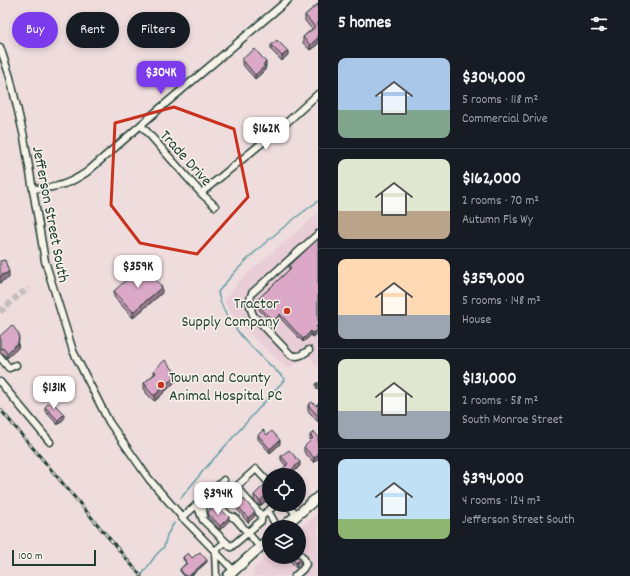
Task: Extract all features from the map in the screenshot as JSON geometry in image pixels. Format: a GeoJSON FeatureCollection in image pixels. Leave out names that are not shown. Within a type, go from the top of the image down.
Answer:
{"type":"FeatureCollection","features":[{"type":"Feature","properties":{"kind":"highway"},"geometry":{"type":"LineString","coordinates":[[291,520],[318,497]]}},
{"type":"Feature","properties":{"kind":"highway"},"geometry":{"type":"LineString","coordinates":[[231,574],[260,547]]}},
{"type":"Feature","properties":{"kind":"street"},"geometry":{"type":"LineString","coordinates":[[33,189],[52,188],[64,185],[87,172],[288,0]]}},
{"type":"Feature","properties":{"kind":"street","name":"Jefferson Street South"},"geometry":{"type":"LineString","coordinates":[[0,47],[10,77],[24,137],[44,261],[73,351],[97,399],[125,445],[149,479],[182,518],[215,551],[231,574]]}},
{"type":"Feature","properties":{"kind":"street"},"geometry":{"type":"LineString","coordinates":[[201,193],[284,125],[318,94]]}},
{"type":"Feature","properties":{"kind":"street","name":"Trade Drive"},"geometry":{"type":"LineString","coordinates":[[141,125],[201,193],[215,206]]}},
{"type":"Feature","properties":{"kind":"street"},"geometry":{"type":"LineString","coordinates":[[309,350],[300,356],[296,357],[292,355],[253,315],[250,308],[250,298],[252,293],[318,234]]}},
{"type":"Feature","properties":{"kind":"street"},"geometry":{"type":"LineString","coordinates":[[0,357],[9,368],[16,365]]}},
{"type":"Feature","properties":{"kind":"street"},"geometry":{"type":"LineString","coordinates":[[0,382],[50,442]]}},
{"type":"Feature","properties":{"kind":"street"},"geometry":{"type":"LineString","coordinates":[[262,475],[256,469],[236,487],[262,516]]}},
{"type":"Feature","properties":{"kind":"street"},"geometry":{"type":"LineString","coordinates":[[182,518],[224,480]]}},
{"type":"Feature","properties":{"kind":"street"},"geometry":{"type":"LineString","coordinates":[[211,491],[260,547]]}},
{"type":"Feature","properties":{"kind":"street"},"geometry":{"type":"LineString","coordinates":[[217,534],[217,531],[205,517],[202,509],[210,499],[213,499],[228,515],[236,519]]}},
{"type":"Feature","properties":{"kind":"street"},"geometry":{"type":"LineString","coordinates":[[197,504],[203,520],[231,547],[261,521],[262,516],[267,512]]}},
{"type":"Feature","properties":{"kind":"street"},"geometry":{"type":"LineString","coordinates":[[294,512],[297,515]]}},
{"type":"Feature","properties":{"kind":"street"},"geometry":{"type":"LineString","coordinates":[[216,576],[215,551],[225,542]]}},
{"type":"Feature","properties":{"kind":"street"},"geometry":{"type":"LineString","coordinates":[[295,576],[306,564]]}},
{"type":"Feature","properties":{"kind":"highlighted area"},"geometry":{"type":"Polygon","coordinates":[[[174,107],[234,129],[248,197],[197,254],[140,243],[111,205],[115,123],[174,107]]]}},
{"type":"Feature","properties":{"kind":"shaded area"},"geometry":{"type":"Polygon","coordinates":[[[318,213],[318,367],[308,356],[288,369],[242,327],[224,302],[240,280],[318,213]]]}},
{"type":"Feature","properties":{"kind":"shaded area"},"geometry":{"type":"Polygon","coordinates":[[[318,513],[318,576],[255,576],[253,574],[254,568],[262,561],[262,564],[306,564],[306,523],[318,513]]]}},
{"type":"Feature","properties":{"kind":"building"},"geometry":{"type":"Polygon","coordinates":[[[318,4],[318,38],[310,45],[303,37],[315,27],[305,15],[318,4]]]}},
{"type":"Feature","properties":{"kind":"building"},"geometry":{"type":"Polygon","coordinates":[[[277,40],[288,51],[282,56],[271,45],[277,40]]]}},
{"type":"Feature","properties":{"kind":"building"},"geometry":{"type":"Polygon","coordinates":[[[255,49],[266,62],[263,65],[265,66],[255,75],[242,59],[255,49]]]}},
{"type":"Feature","properties":{"kind":"building"},"geometry":{"type":"Polygon","coordinates":[[[318,239],[318,325],[316,327],[318,329],[313,333],[311,331],[303,339],[280,314],[273,321],[255,302],[291,268],[289,266],[318,239]]]}},
{"type":"Feature","properties":{"kind":"building"},"geometry":{"type":"Polygon","coordinates":[[[5,260],[9,272],[0,277],[0,261],[5,260]]]}},
{"type":"Feature","properties":{"kind":"building"},"geometry":{"type":"Polygon","coordinates":[[[143,265],[162,287],[133,312],[114,291],[143,265]]]}},
{"type":"Feature","properties":{"kind":"building"},"geometry":{"type":"Polygon","coordinates":[[[12,325],[19,334],[18,343],[7,353],[4,349],[0,348],[0,336],[12,325]]]}},
{"type":"Feature","properties":{"kind":"building","name":"Town and County Animal Hospital PC"},"geometry":{"type":"Polygon","coordinates":[[[165,360],[177,374],[155,395],[153,395],[144,383],[156,373],[154,370],[165,360]]]}},
{"type":"Feature","properties":{"kind":"building"},"geometry":{"type":"Polygon","coordinates":[[[51,401],[64,414],[58,420],[45,407],[51,401]]]}},
{"type":"Feature","properties":{"kind":"building"},"geometry":{"type":"Polygon","coordinates":[[[312,402],[316,406],[318,403],[318,416],[308,405],[312,402]]]}},
{"type":"Feature","properties":{"kind":"building"},"geometry":{"type":"Polygon","coordinates":[[[263,430],[267,435],[272,431],[280,440],[270,449],[258,435],[263,430]]]}},
{"type":"Feature","properties":{"kind":"building"},"geometry":{"type":"Polygon","coordinates":[[[314,432],[318,436],[318,455],[314,458],[304,447],[313,438],[310,435],[314,432]]]}},
{"type":"Feature","properties":{"kind":"building"},"geometry":{"type":"Polygon","coordinates":[[[289,450],[300,462],[293,468],[283,468],[288,464],[281,456],[289,450]]]}},
{"type":"Feature","properties":{"kind":"building"},"geometry":{"type":"Polygon","coordinates":[[[262,487],[262,499],[260,501],[254,495],[262,487]]]}},
{"type":"Feature","properties":{"kind":"building"},"geometry":{"type":"Polygon","coordinates":[[[244,499],[255,512],[248,518],[237,505],[244,499]]]}},
{"type":"Feature","properties":{"kind":"building"},"geometry":{"type":"Polygon","coordinates":[[[217,506],[229,517],[220,526],[208,513],[210,508],[212,510],[217,506]]]}},
{"type":"Feature","properties":{"kind":"building"},"geometry":{"type":"Polygon","coordinates":[[[200,552],[207,560],[189,576],[185,576],[180,569],[187,563],[183,557],[188,553],[192,558],[200,552]]]}},
{"type":"Feature","properties":{"kind":"waterway"},"geometry":{"type":"LineString","coordinates":[[181,498],[203,471],[285,379],[245,340],[228,317],[218,292],[240,267],[265,243],[318,201]]}},
{"type":"Feature","properties":{"kind":"waterway"},"geometry":{"type":"LineString","coordinates":[[141,576],[156,555],[164,547],[167,535],[174,523]]}},
{"type":"Feature","properties":{"kind":"tunnel"},"geometry":{"type":"LineString","coordinates":[[0,312],[20,294],[29,289]]}},
{"type":"Feature","properties":{"kind":"railway"},"geometry":{"type":"LineString","coordinates":[[0,409],[141,576]]}},
{"type":"Feature","properties":{"kind":"place","name":"Tractor Supply Company"},"geometry":{"type":"Point","coordinates":[287,311]}},
{"type":"Feature","properties":{"kind":"place","name":"Town and County Animal Hospital PC"},"geometry":{"type":"Point","coordinates":[161,385]}}]}
